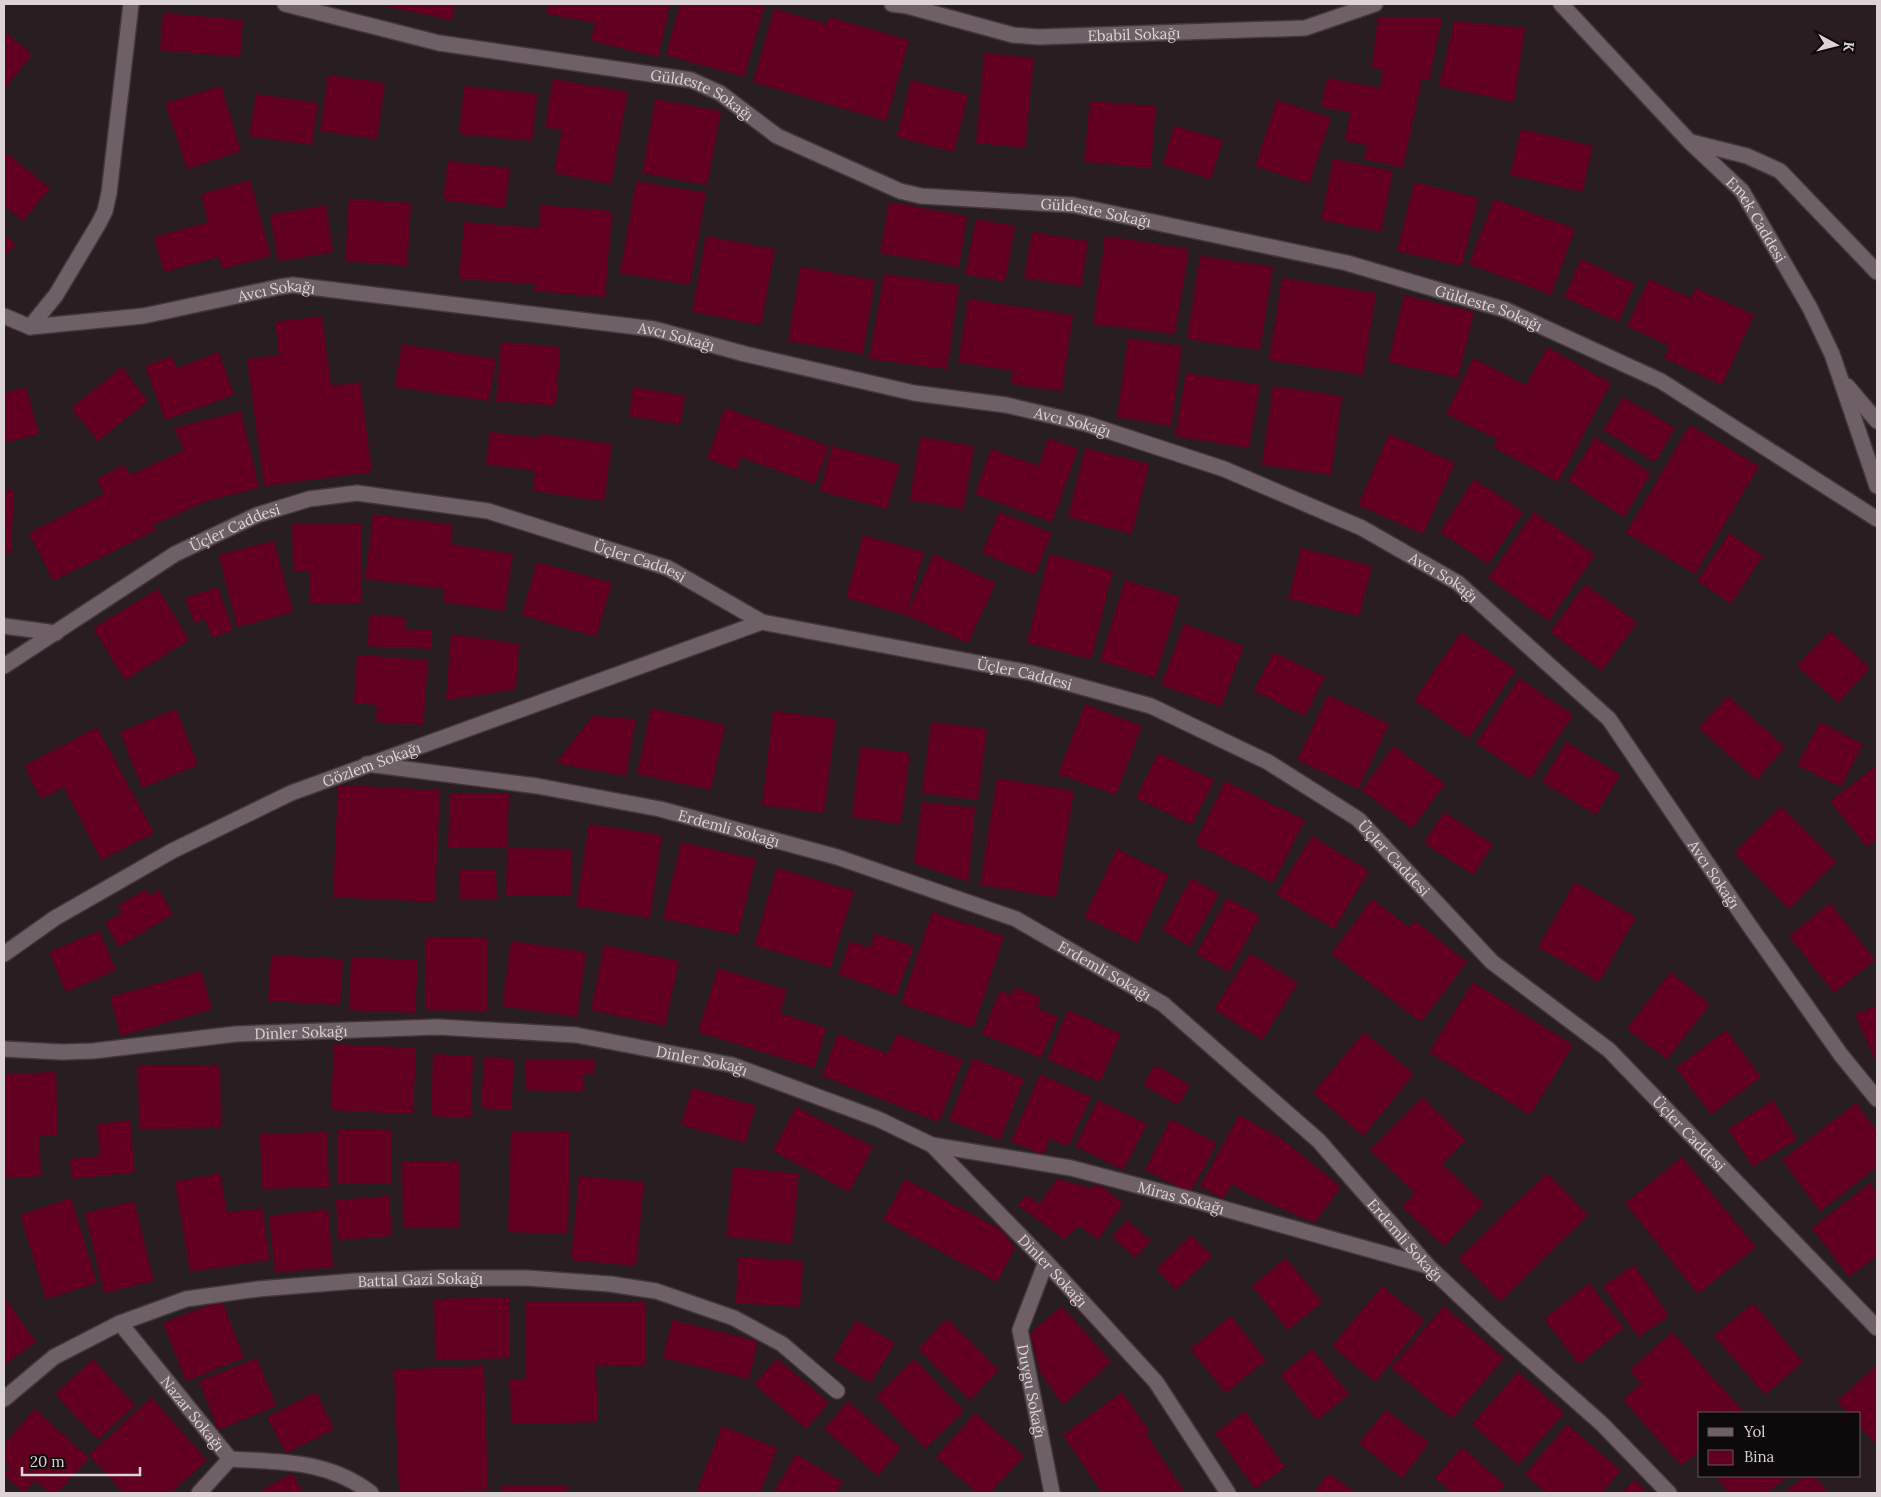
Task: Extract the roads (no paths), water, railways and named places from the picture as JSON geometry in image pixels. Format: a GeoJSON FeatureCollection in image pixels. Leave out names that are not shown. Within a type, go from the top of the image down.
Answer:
{"type":"FeatureCollection","features":[{"type":"Feature","properties":{"kind":"street"},"geometry":{"type":"LineString","coordinates":[[30,327],[56,295],[105,211],[109,193],[131,4]]}},
{"type":"Feature","properties":{"kind":"street","name":"Güldeste Sokağı"},"geometry":{"type":"LineString","coordinates":[[285,4],[439,43],[691,80],[720,93],[777,136],[900,191],[921,196],[1073,205],[1347,263],[1506,310],[1661,381],[1877,519]]}},
{"type":"Feature","properties":{"kind":"street","name":"Ebabil Sokağı"},"geometry":{"type":"LineString","coordinates":[[892,4],[907,6],[1013,35],[1039,37],[1305,28],[1375,4]]}},
{"type":"Feature","properties":{"kind":"street","name":"Emek Caddesi"},"geometry":{"type":"LineString","coordinates":[[1562,4],[1690,142],[1742,191],[1810,308],[1832,354],[1877,486]]}},
{"type":"Feature","properties":{"kind":"street"},"geometry":{"type":"LineString","coordinates":[[1690,142],[1747,156],[1780,171],[1877,272]]}},
{"type":"Feature","properties":{"kind":"street","name":"Avcı Sokağı"},"geometry":{"type":"LineString","coordinates":[[4,316],[30,327],[143,316],[279,287],[293,286],[559,317],[654,329],[745,354],[914,393],[1015,407],[1087,424],[1224,469],[1362,528],[1458,583],[1609,719],[1824,1030],[1877,1099]]}},
{"type":"Feature","properties":{"kind":"street"},"geometry":{"type":"LineString","coordinates":[[1842,381],[1877,420]]}},
{"type":"Feature","properties":{"kind":"street","name":"Üçler Caddesi"},"geometry":{"type":"LineString","coordinates":[[4,666],[175,554],[257,515],[309,499],[357,493],[488,511],[668,568],[762,622],[1031,673],[1151,706],[1268,762],[1358,819],[1492,962],[1609,1050],[1877,1328]]}},
{"type":"Feature","properties":{"kind":"street","name":"Gözlem Sokağı"},"geometry":{"type":"LineString","coordinates":[[4,954],[55,918],[172,850],[291,793],[762,622]]}},
{"type":"Feature","properties":{"kind":"street"},"geometry":{"type":"LineString","coordinates":[[4,626],[56,633]]}},
{"type":"Feature","properties":{"kind":"street","name":"Erdemli Sokağı"},"geometry":{"type":"LineString","coordinates":[[367,764],[537,786],[660,808],[837,857],[1016,919],[1163,1004],[1319,1141],[1428,1266],[1496,1330],[1602,1424],[1670,1493]]}},
{"type":"Feature","properties":{"kind":"street","name":"Dinler Sokağı"},"geometry":{"type":"LineString","coordinates":[[4,1049],[62,1052],[94,1051],[236,1034],[438,1027],[576,1035],[732,1065],[878,1119],[932,1145],[1046,1262],[1156,1382],[1228,1493]]}},
{"type":"Feature","properties":{"kind":"street","name":"Miras Sokağı"},"geometry":{"type":"LineString","coordinates":[[932,1145],[1071,1168],[1428,1266]]}},
{"type":"Feature","properties":{"kind":"street","name":"Duygu Sokağı"},"geometry":{"type":"LineString","coordinates":[[1046,1262],[1020,1330],[1052,1493]]}},
{"type":"Feature","properties":{"kind":"street","name":"Battal Gazi Sokağı"},"geometry":{"type":"LineString","coordinates":[[4,1399],[54,1357],[120,1323],[186,1299],[224,1293],[307,1285],[440,1278],[527,1278],[610,1284],[656,1292],[734,1318],[782,1344],[837,1391]]}},
{"type":"Feature","properties":{"kind":"street","name":"Nazar Sokağı"},"geometry":{"type":"LineString","coordinates":[[120,1323],[230,1459],[295,1462],[332,1472],[355,1481],[371,1493]]}},
{"type":"Feature","properties":{"kind":"street"},"geometry":{"type":"LineString","coordinates":[[199,1493],[230,1459]]}}]}
